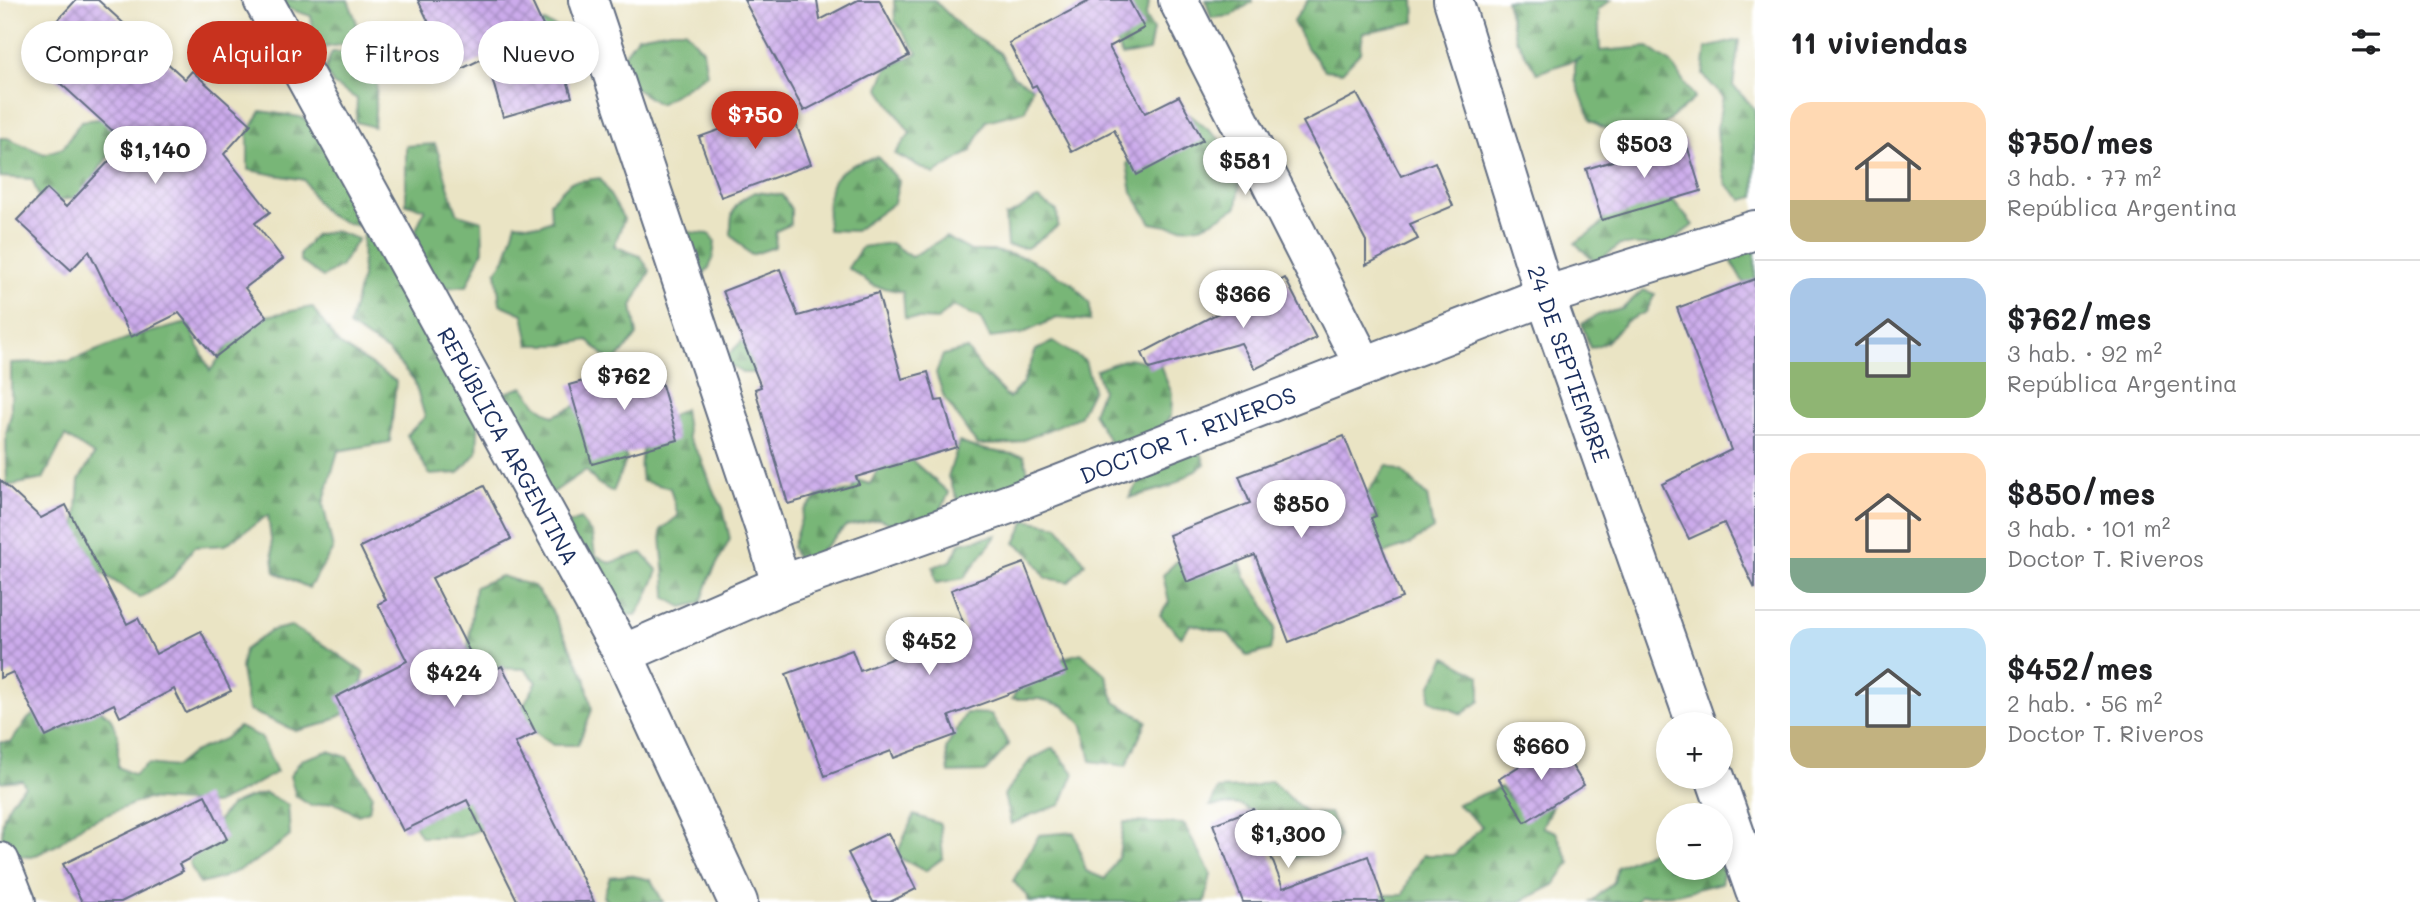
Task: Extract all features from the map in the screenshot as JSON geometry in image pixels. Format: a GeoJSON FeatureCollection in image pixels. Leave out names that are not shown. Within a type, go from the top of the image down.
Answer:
{"type":"FeatureCollection","features":[{"type":"Feature","properties":{"kind":"street","name":"REPÚBLICA ARGENTINA"},"geometry":{"type":"LineString","coordinates":[[262,0],[623,653],[738,902]]}},
{"type":"Feature","properties":{"kind":"street"},"geometry":{"type":"LineString","coordinates":[[588,0],[765,529],[781,585]]}},
{"type":"Feature","properties":{"kind":"street"},"geometry":{"type":"LineString","coordinates":[[1178,0],[1364,366]]}},
{"type":"Feature","properties":{"kind":"street","name":"24 DE SEPTIEMBRE"},"geometry":{"type":"LineString","coordinates":[[1454,0],[1545,296],[1692,712]]}},
{"type":"Feature","properties":{"kind":"street","name":"DOCTOR T. RIVEROS"},"geometry":{"type":"LineString","coordinates":[[623,653],[781,585],[1012,503],[1545,296],[1755,230]]}},
{"type":"Feature","properties":{"kind":"street"},"geometry":{"type":"LineString","coordinates":[[1719,789],[1755,891]]}},
{"type":"Feature","properties":{"kind":"street"},"geometry":{"type":"LineString","coordinates":[[0,862],[16,902]]}},
{"type":"Feature","properties":{"kind":"green space"},"geometry":{"type":"Polygon","coordinates":[[[281,0],[348,0],[356,21],[341,21],[341,45],[327,47],[327,21],[312,21],[311,16],[286,8],[281,0]]]}},
{"type":"Feature","properties":{"kind":"green space"},"geometry":{"type":"Polygon","coordinates":[[[894,0],[934,0],[962,28],[1000,53],[1013,76],[1032,87],[1025,111],[986,121],[971,151],[934,174],[895,154],[910,133],[879,88],[887,68],[918,53],[895,21],[894,0]]]}},
{"type":"Feature","properties":{"kind":"green space"},"geometry":{"type":"Polygon","coordinates":[[[1106,0],[1148,0],[1145,17],[1153,30],[1149,51],[1122,56],[1112,35],[1106,0]]]}},
{"type":"Feature","properties":{"kind":"green space"},"geometry":{"type":"Polygon","coordinates":[[[1206,0],[1252,2],[1231,16],[1211,18],[1206,0]]]}},
{"type":"Feature","properties":{"kind":"green space"},"geometry":{"type":"Polygon","coordinates":[[[1308,0],[1414,0],[1415,22],[1363,33],[1360,53],[1342,72],[1325,70],[1308,49],[1293,22],[1308,0]]]}},
{"type":"Feature","properties":{"kind":"green space"},"geometry":{"type":"Polygon","coordinates":[[[1506,0],[1611,0],[1598,10],[1600,51],[1648,47],[1671,63],[1695,98],[1662,126],[1623,138],[1591,121],[1575,80],[1575,61],[1583,57],[1537,73],[1515,37],[1506,0]]]}},
{"type":"Feature","properties":{"kind":"green space"},"geometry":{"type":"Polygon","coordinates":[[[685,30],[703,50],[707,74],[659,104],[613,70],[638,36],[685,30]]]}},
{"type":"Feature","properties":{"kind":"green space"},"geometry":{"type":"Polygon","coordinates":[[[1739,40],[1733,86],[1755,109],[1755,197],[1743,200],[1726,184],[1719,156],[1717,128],[1723,97],[1703,75],[1706,48],[1739,40]]]}},
{"type":"Feature","properties":{"kind":"green space"},"geometry":{"type":"Polygon","coordinates":[[[332,52],[341,52],[341,84],[377,84],[374,127],[356,122],[357,99],[333,84],[327,74],[332,52]]]}},
{"type":"Feature","properties":{"kind":"green space"},"geometry":{"type":"Polygon","coordinates":[[[261,111],[300,117],[317,124],[359,197],[358,226],[337,220],[324,211],[304,180],[248,170],[248,134],[261,111]]]}},
{"type":"Feature","properties":{"kind":"green space"},"geometry":{"type":"Polygon","coordinates":[[[1189,114],[1234,151],[1240,185],[1237,207],[1196,227],[1151,223],[1132,192],[1127,164],[1140,144],[1189,114]]]}},
{"type":"Feature","properties":{"kind":"green space"},"geometry":{"type":"Polygon","coordinates":[[[108,118],[121,138],[84,195],[42,205],[32,179],[0,177],[0,138],[7,138],[44,154],[63,148],[81,121],[108,118]]]}},
{"type":"Feature","properties":{"kind":"green space"},"geometry":{"type":"Polygon","coordinates":[[[435,144],[458,214],[482,221],[483,250],[467,286],[445,288],[422,263],[415,232],[425,209],[406,204],[406,146],[435,144]]]}},
{"type":"Feature","properties":{"kind":"green space"},"geometry":{"type":"Polygon","coordinates":[[[878,157],[899,181],[894,203],[855,231],[828,230],[828,200],[834,180],[850,167],[878,157]]]}},
{"type":"Feature","properties":{"kind":"green space"},"geometry":{"type":"Polygon","coordinates":[[[600,178],[624,219],[614,246],[640,256],[650,271],[632,306],[637,335],[613,364],[588,340],[563,345],[529,345],[523,314],[500,304],[496,271],[505,259],[516,223],[540,225],[551,220],[550,202],[571,182],[600,178]]]}},
{"type":"Feature","properties":{"kind":"green space"},"geometry":{"type":"Polygon","coordinates":[[[755,192],[782,195],[791,209],[791,224],[776,231],[775,247],[751,255],[731,235],[731,220],[737,204],[755,192]]]}},
{"type":"Feature","properties":{"kind":"green space"},"geometry":{"type":"Polygon","coordinates":[[[1038,199],[1057,211],[1058,226],[1027,248],[1007,246],[1005,216],[1038,199]]]}},
{"type":"Feature","properties":{"kind":"green space"},"geometry":{"type":"Polygon","coordinates":[[[1672,199],[1693,225],[1667,245],[1620,245],[1596,263],[1575,243],[1598,227],[1611,211],[1672,199]]]}},
{"type":"Feature","properties":{"kind":"green space"},"geometry":{"type":"Polygon","coordinates":[[[1755,229],[1755,300],[1728,255],[1755,229]]]}},
{"type":"Feature","properties":{"kind":"green space"},"geometry":{"type":"Polygon","coordinates":[[[363,230],[382,257],[406,260],[480,393],[477,452],[459,473],[430,475],[407,435],[425,417],[414,380],[389,352],[349,326],[362,277],[363,230]]]}},
{"type":"Feature","properties":{"kind":"green space"},"geometry":{"type":"Polygon","coordinates":[[[335,231],[358,239],[340,267],[323,277],[300,261],[300,253],[315,235],[335,231]]]}},
{"type":"Feature","properties":{"kind":"green space"},"geometry":{"type":"Polygon","coordinates":[[[676,231],[709,234],[715,241],[709,268],[689,285],[676,231]]]}},
{"type":"Feature","properties":{"kind":"green space"},"geometry":{"type":"Polygon","coordinates":[[[946,237],[971,251],[995,251],[1027,258],[1072,283],[1090,304],[1090,321],[1057,318],[1021,334],[990,338],[980,318],[953,306],[937,320],[905,318],[903,292],[874,286],[848,268],[862,247],[891,243],[911,257],[946,237]]]}},
{"type":"Feature","properties":{"kind":"green space"},"geometry":{"type":"Polygon","coordinates":[[[1643,290],[1655,294],[1646,312],[1627,321],[1605,343],[1590,348],[1582,324],[1598,315],[1622,309],[1643,290]]]}},
{"type":"Feature","properties":{"kind":"green space"},"geometry":{"type":"Polygon","coordinates":[[[312,307],[339,344],[396,381],[390,442],[338,451],[323,504],[333,549],[309,588],[275,572],[268,515],[225,545],[194,547],[171,579],[140,598],[99,571],[76,527],[79,480],[94,455],[65,436],[43,479],[7,486],[6,433],[11,414],[11,363],[70,361],[131,337],[188,323],[210,371],[246,320],[312,307]]]}},
{"type":"Feature","properties":{"kind":"green space"},"geometry":{"type":"Polygon","coordinates":[[[749,334],[768,373],[743,373],[722,361],[749,334]]]}},
{"type":"Feature","properties":{"kind":"green space"},"geometry":{"type":"Polygon","coordinates":[[[1053,342],[1085,361],[1093,389],[1079,417],[1014,444],[977,445],[944,397],[936,373],[943,355],[967,349],[984,373],[1009,398],[1022,384],[1036,350],[1053,342]]]}},
{"type":"Feature","properties":{"kind":"green space"},"geometry":{"type":"Polygon","coordinates":[[[1129,358],[1160,365],[1172,394],[1171,416],[1156,432],[1136,445],[1111,444],[1093,413],[1102,390],[1096,370],[1129,358]]]}},
{"type":"Feature","properties":{"kind":"green space"},"geometry":{"type":"Polygon","coordinates":[[[523,387],[537,405],[553,416],[575,406],[597,412],[627,458],[613,492],[597,483],[586,470],[545,498],[501,394],[523,387]]]}},
{"type":"Feature","properties":{"kind":"green space"},"geometry":{"type":"Polygon","coordinates":[[[684,409],[688,438],[701,458],[723,508],[730,539],[710,577],[701,603],[682,607],[666,598],[661,530],[678,516],[670,488],[642,481],[640,467],[648,437],[663,422],[684,409]]]}},
{"type":"Feature","properties":{"kind":"green space"},"geometry":{"type":"Polygon","coordinates":[[[1195,436],[1205,464],[1171,486],[1129,498],[1150,463],[1195,436]]]}},
{"type":"Feature","properties":{"kind":"green space"},"geometry":{"type":"Polygon","coordinates":[[[959,442],[1024,456],[1030,480],[962,509],[948,477],[959,442]]]}},
{"type":"Feature","properties":{"kind":"green space"},"geometry":{"type":"Polygon","coordinates":[[[885,456],[907,456],[949,493],[936,520],[910,531],[879,519],[846,526],[799,567],[792,547],[804,510],[820,495],[851,491],[857,480],[870,484],[885,456]]]}},
{"type":"Feature","properties":{"kind":"green space"},"geometry":{"type":"Polygon","coordinates":[[[1387,465],[1403,472],[1427,496],[1433,529],[1408,545],[1378,556],[1362,500],[1387,465]]]}},
{"type":"Feature","properties":{"kind":"green space"},"geometry":{"type":"Polygon","coordinates":[[[580,519],[592,534],[595,555],[610,563],[642,553],[658,571],[636,615],[592,615],[561,527],[580,519]]]}},
{"type":"Feature","properties":{"kind":"green space"},"geometry":{"type":"Polygon","coordinates":[[[1026,520],[1058,526],[1085,563],[1069,582],[1046,578],[1030,554],[1015,543],[1026,520]]]}},
{"type":"Feature","properties":{"kind":"green space"},"geometry":{"type":"Polygon","coordinates":[[[997,535],[964,578],[936,583],[933,567],[951,561],[960,543],[997,535]]]}},
{"type":"Feature","properties":{"kind":"green space"},"geometry":{"type":"Polygon","coordinates":[[[1236,547],[1245,577],[1263,602],[1275,628],[1270,650],[1247,656],[1229,634],[1191,624],[1181,637],[1160,615],[1169,602],[1163,575],[1182,556],[1236,547]]]}},
{"type":"Feature","properties":{"kind":"green space"},"geometry":{"type":"Polygon","coordinates":[[[501,576],[534,586],[551,609],[585,677],[592,710],[578,745],[553,745],[516,718],[537,682],[525,669],[488,668],[468,649],[475,587],[501,576]]]}},
{"type":"Feature","properties":{"kind":"green space"},"geometry":{"type":"Polygon","coordinates":[[[291,626],[364,673],[358,706],[324,724],[296,731],[248,710],[241,669],[244,650],[270,631],[291,626]]]}},
{"type":"Feature","properties":{"kind":"green space"},"geometry":{"type":"Polygon","coordinates":[[[1081,653],[1106,675],[1115,702],[1147,721],[1126,766],[1091,761],[1083,725],[1064,706],[1040,699],[1012,699],[1031,666],[1081,653]]]}},
{"type":"Feature","properties":{"kind":"green space"},"geometry":{"type":"Polygon","coordinates":[[[1446,657],[1480,676],[1480,701],[1462,714],[1429,700],[1431,685],[1446,657]]]}},
{"type":"Feature","properties":{"kind":"green space"},"geometry":{"type":"Polygon","coordinates":[[[41,708],[97,708],[110,717],[118,735],[118,767],[134,775],[147,764],[175,767],[193,752],[224,739],[239,727],[261,737],[277,772],[215,804],[145,799],[84,824],[57,845],[32,857],[3,855],[4,816],[11,802],[25,786],[22,780],[0,782],[0,742],[11,742],[28,719],[41,708]]]}},
{"type":"Feature","properties":{"kind":"green space"},"geometry":{"type":"Polygon","coordinates":[[[966,713],[991,714],[1009,745],[985,772],[949,773],[946,748],[966,713]]]}},
{"type":"Feature","properties":{"kind":"green space"},"geometry":{"type":"Polygon","coordinates":[[[431,748],[487,827],[460,837],[421,837],[404,808],[431,748]]]}},
{"type":"Feature","properties":{"kind":"green space"},"geometry":{"type":"Polygon","coordinates":[[[1053,748],[1074,773],[1061,805],[1011,824],[1004,795],[1030,760],[1053,748]]]}},
{"type":"Feature","properties":{"kind":"green space"},"geometry":{"type":"Polygon","coordinates":[[[328,751],[347,757],[372,794],[369,811],[358,815],[333,802],[311,806],[296,796],[290,776],[301,760],[328,751]]]}},
{"type":"Feature","properties":{"kind":"green space"},"geometry":{"type":"Polygon","coordinates":[[[1271,781],[1307,813],[1330,813],[1339,836],[1331,850],[1295,858],[1281,844],[1282,830],[1262,831],[1247,808],[1237,805],[1210,806],[1218,789],[1246,788],[1271,781]]]}},
{"type":"Feature","properties":{"kind":"green space"},"geometry":{"type":"Polygon","coordinates":[[[1501,787],[1514,803],[1553,804],[1542,827],[1556,832],[1570,863],[1554,885],[1520,902],[1375,902],[1381,895],[1403,895],[1412,872],[1423,855],[1454,855],[1482,826],[1457,804],[1501,787]]]}},
{"type":"Feature","properties":{"kind":"green space"},"geometry":{"type":"Polygon","coordinates":[[[265,793],[288,805],[290,836],[248,866],[200,884],[189,863],[200,839],[213,834],[221,816],[232,805],[265,793]]]}},
{"type":"Feature","properties":{"kind":"green space"},"geometry":{"type":"Polygon","coordinates":[[[914,815],[940,824],[943,858],[925,871],[896,856],[914,815]]]}},
{"type":"Feature","properties":{"kind":"green space"},"geometry":{"type":"Polygon","coordinates":[[[1124,822],[1184,824],[1211,874],[1205,902],[1028,902],[1028,897],[1013,881],[1039,835],[1074,832],[1086,871],[1105,879],[1119,855],[1124,822]]]}},
{"type":"Feature","properties":{"kind":"green space"},"geometry":{"type":"Polygon","coordinates":[[[1656,849],[1656,880],[1722,880],[1721,883],[1677,894],[1640,896],[1636,902],[1591,902],[1614,882],[1617,867],[1656,849]]]}},
{"type":"Feature","properties":{"kind":"green space"},"geometry":{"type":"Polygon","coordinates":[[[629,875],[651,880],[663,902],[606,902],[603,897],[610,877],[629,875]]]}},
{"type":"Feature","properties":{"kind":"building"},"geometry":{"type":"Polygon","coordinates":[[[76,0],[98,0],[121,21],[57,21],[76,0]]]}},
{"type":"Feature","properties":{"kind":"building"},"geometry":{"type":"Polygon","coordinates":[[[418,0],[531,0],[541,21],[478,21],[478,61],[464,68],[464,21],[428,21],[418,0]]]}},
{"type":"Feature","properties":{"kind":"building"},"geometry":{"type":"Polygon","coordinates":[[[744,0],[817,0],[820,20],[858,0],[879,0],[909,56],[804,111],[744,0]]]}},
{"type":"Feature","properties":{"kind":"building"},"geometry":{"type":"Polygon","coordinates":[[[1091,0],[1129,0],[1144,28],[1109,47],[1145,113],[1179,96],[1203,140],[1137,175],[1114,130],[1072,152],[1036,85],[1032,87],[1009,43],[1091,0]]]}},
{"type":"Feature","properties":{"kind":"building"},"geometry":{"type":"Polygon","coordinates":[[[173,68],[185,79],[187,77],[187,84],[206,84],[251,124],[224,154],[270,212],[255,223],[283,259],[245,288],[267,317],[215,357],[179,313],[131,337],[89,251],[71,270],[17,220],[47,189],[66,207],[126,143],[61,84],[173,84],[173,68]]]}},
{"type":"Feature","properties":{"kind":"building"},"geometry":{"type":"Polygon","coordinates":[[[494,84],[568,84],[572,97],[503,117],[494,84]]]}},
{"type":"Feature","properties":{"kind":"building"},"geometry":{"type":"Polygon","coordinates":[[[1357,94],[1401,176],[1435,162],[1453,206],[1410,224],[1418,239],[1366,265],[1366,241],[1303,122],[1357,94]]]}},
{"type":"Feature","properties":{"kind":"building"},"geometry":{"type":"Polygon","coordinates":[[[789,105],[811,164],[721,197],[699,137],[789,105]]]}},
{"type":"Feature","properties":{"kind":"building"},"geometry":{"type":"Polygon","coordinates":[[[1685,139],[1701,191],[1602,220],[1586,169],[1685,139]]]}},
{"type":"Feature","properties":{"kind":"building"},"geometry":{"type":"Polygon","coordinates":[[[780,269],[798,316],[878,293],[902,379],[928,372],[936,401],[943,400],[957,447],[856,477],[859,484],[788,504],[755,389],[761,387],[723,291],[780,269]]]}},
{"type":"Feature","properties":{"kind":"building"},"geometry":{"type":"Polygon","coordinates":[[[1285,278],[1316,338],[1255,369],[1241,343],[1149,369],[1142,353],[1285,278]]]}},
{"type":"Feature","properties":{"kind":"building"},"geometry":{"type":"Polygon","coordinates":[[[1755,279],[1755,589],[1724,523],[1689,539],[1662,484],[1731,450],[1677,308],[1755,279]]]}},
{"type":"Feature","properties":{"kind":"building"},"geometry":{"type":"Polygon","coordinates":[[[655,361],[678,440],[592,464],[569,385],[655,361]]]}},
{"type":"Feature","properties":{"kind":"building"},"geometry":{"type":"Polygon","coordinates":[[[1344,436],[1376,516],[1371,518],[1402,598],[1289,642],[1255,555],[1187,582],[1169,535],[1250,503],[1239,476],[1344,436]]]}},
{"type":"Feature","properties":{"kind":"building"},"geometry":{"type":"Polygon","coordinates":[[[0,480],[41,518],[66,505],[127,624],[138,618],[156,654],[201,631],[231,691],[186,713],[174,689],[120,717],[114,704],[46,737],[13,672],[0,678],[0,480]]]}},
{"type":"Feature","properties":{"kind":"building"},"geometry":{"type":"Polygon","coordinates":[[[484,486],[511,539],[432,578],[482,676],[502,666],[536,733],[515,743],[594,902],[518,902],[467,800],[403,831],[336,697],[407,661],[378,604],[386,600],[360,547],[484,486]]]}},
{"type":"Feature","properties":{"kind":"building"},"geometry":{"type":"Polygon","coordinates":[[[1024,563],[1067,672],[949,716],[956,735],[894,758],[891,751],[825,776],[786,674],[852,650],[860,671],[966,630],[951,590],[1024,563]]]}},
{"type":"Feature","properties":{"kind":"building"},"geometry":{"type":"Polygon","coordinates":[[[1557,742],[1584,785],[1525,822],[1499,779],[1557,742]]]}},
{"type":"Feature","properties":{"kind":"building"},"geometry":{"type":"Polygon","coordinates":[[[205,795],[227,839],[179,864],[183,871],[121,902],[82,902],[63,864],[205,795]]]}},
{"type":"Feature","properties":{"kind":"building"},"geometry":{"type":"Polygon","coordinates":[[[1253,809],[1283,888],[1368,856],[1384,902],[1243,902],[1213,824],[1253,809]]]}},
{"type":"Feature","properties":{"kind":"building"},"geometry":{"type":"Polygon","coordinates":[[[888,833],[916,889],[890,902],[873,902],[848,853],[888,833]]]}}]}
